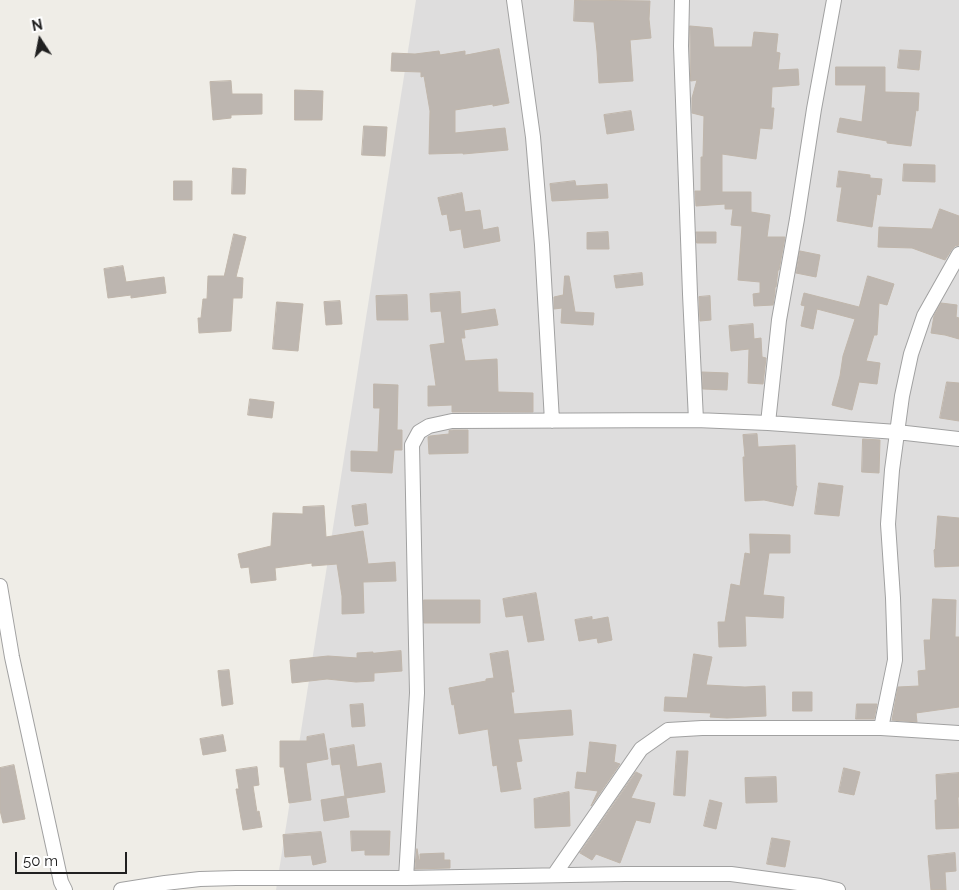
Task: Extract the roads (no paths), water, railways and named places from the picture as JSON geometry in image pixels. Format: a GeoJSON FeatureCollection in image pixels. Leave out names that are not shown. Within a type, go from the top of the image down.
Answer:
{"type":"FeatureCollection","features":[{"type":"Feature","properties":{"kind":"street"},"geometry":{"type":"LineString","coordinates":[[514,0],[533,137],[542,245],[552,421]]}},
{"type":"Feature","properties":{"kind":"street"},"geometry":{"type":"LineString","coordinates":[[682,0],[690,294],[696,420]]}},
{"type":"Feature","properties":{"kind":"street"},"geometry":{"type":"LineString","coordinates":[[768,423],[779,320],[834,0]]}},
{"type":"Feature","properties":{"kind":"street"},"geometry":{"type":"LineString","coordinates":[[881,728],[895,660],[888,524],[892,470],[902,396],[911,354],[924,316],[959,254]]}},
{"type":"Feature","properties":{"kind":"street"},"geometry":{"type":"LineString","coordinates":[[406,878],[417,692],[412,445],[419,432],[429,426],[452,421],[696,420],[897,432],[959,439]]}},
{"type":"Feature","properties":{"kind":"street"},"geometry":{"type":"LineString","coordinates":[[0,586],[14,666],[60,882],[65,890]]}},
{"type":"Feature","properties":{"kind":"street"},"geometry":{"type":"LineString","coordinates":[[554,875],[641,749],[668,730],[702,728],[881,728],[959,733]]}},
{"type":"Feature","properties":{"kind":"street"},"geometry":{"type":"LineString","coordinates":[[121,890],[165,882],[200,879],[625,874],[731,874],[838,890]]}}]}
